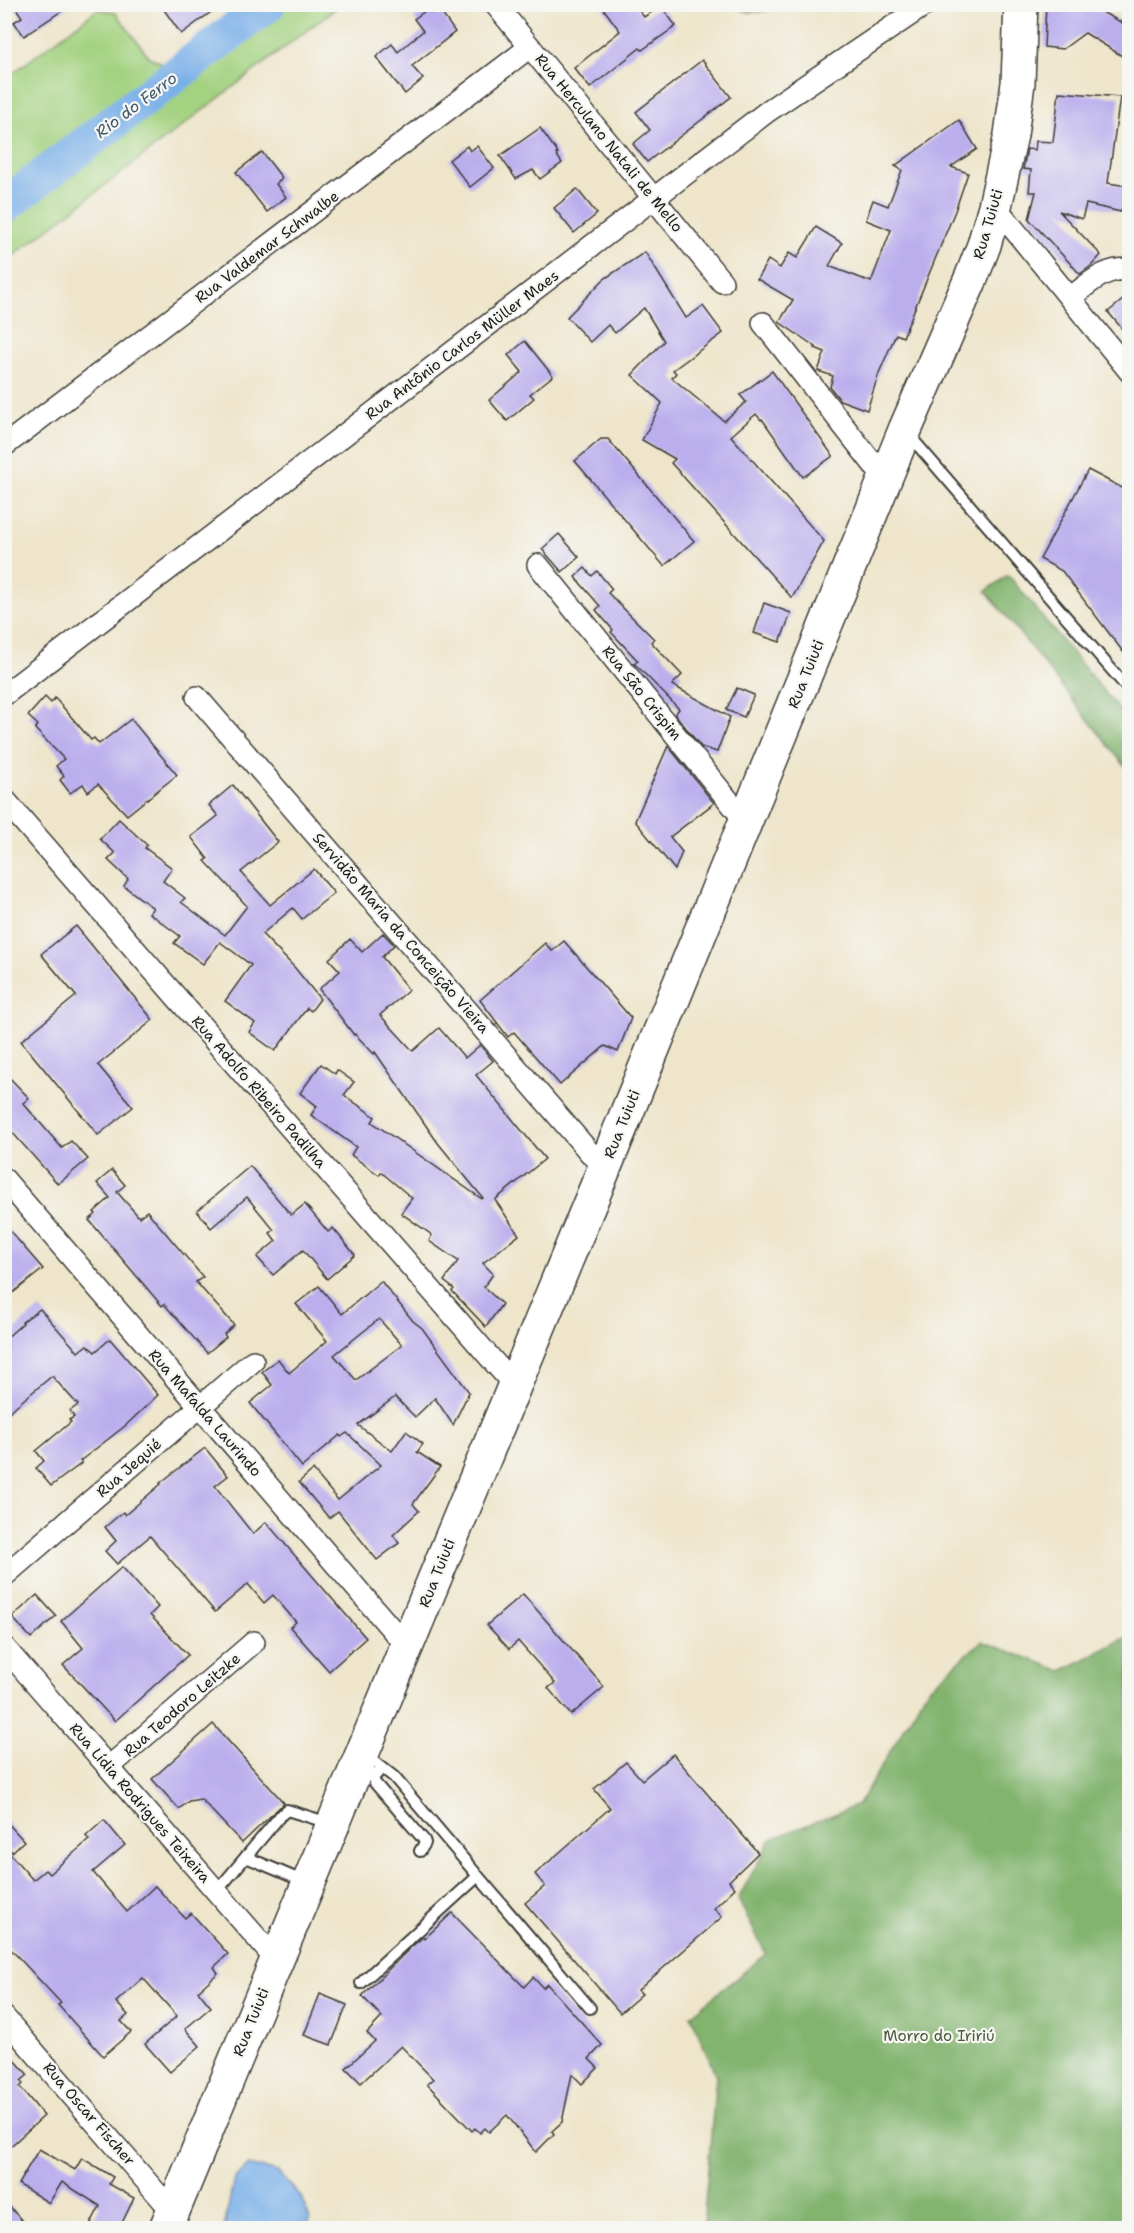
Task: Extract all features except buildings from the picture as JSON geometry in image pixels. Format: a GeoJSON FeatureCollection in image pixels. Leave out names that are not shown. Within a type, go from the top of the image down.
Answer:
{"type":"FeatureCollection","features":[{"type":"Feature","properties":{"kind":"main road","name":"Rua Tuiuti"},"geometry":{"type":"LineString","coordinates":[[170,2220],[332,1825],[372,1760],[407,1647],[905,430],[984,245],[1011,135],[1021,43],[1021,4]]}},
{"type":"Feature","properties":{"kind":"street","name":"Rua Herculano Natali de Mello"},"geometry":{"type":"LineString","coordinates":[[495,4],[722,282]]}},
{"type":"Feature","properties":{"kind":"street","name":"Rua Antônio Carlos Müller Maes"},"geometry":{"type":"LineString","coordinates":[[4,695],[768,111],[926,4]]}},
{"type":"Feature","properties":{"kind":"street","name":"Rua Valdemar Schwalbe"},"geometry":{"type":"LineString","coordinates":[[4,446],[530,47]]}},
{"type":"Feature","properties":{"kind":"street"},"geometry":{"type":"LineString","coordinates":[[995,206],[1130,372]]}},
{"type":"Feature","properties":{"kind":"street"},"geometry":{"type":"LineString","coordinates":[[1070,298],[1105,272],[1116,268],[1130,269]]}},
{"type":"Feature","properties":{"kind":"street"},"geometry":{"type":"LineString","coordinates":[[763,323],[885,479]]}},
{"type":"Feature","properties":{"kind":"street","name":"Rua São Crispim"},"geometry":{"type":"LineString","coordinates":[[538,565],[746,822]]}},
{"type":"Feature","properties":{"kind":"street","name":"Servidão Maria da Conceição Vieira"},"geometry":{"type":"LineString","coordinates":[[197,697],[604,1169]]}},
{"type":"Feature","properties":{"kind":"street","name":"Rua Adolfo Ribeiro Padilha"},"geometry":{"type":"LineString","coordinates":[[4,798],[514,1385]]}},
{"type":"Feature","properties":{"kind":"street","name":"Rua Mafalda Laurindo"},"geometry":{"type":"LineString","coordinates":[[4,1179],[407,1647]]}},
{"type":"Feature","properties":{"kind":"street","name":"Rua Jequié"},"geometry":{"type":"LineString","coordinates":[[4,1576],[254,1361]]}},
{"type":"Feature","properties":{"kind":"street","name":"Rua Teodoro Leitzke"},"geometry":{"type":"LineString","coordinates":[[109,1767],[254,1642]]}},
{"type":"Feature","properties":{"kind":"street","name":"Rua Lídia Rodrigues Teixeira"},"geometry":{"type":"LineString","coordinates":[[4,1647],[276,1960]]}},
{"type":"Feature","properties":{"kind":"street","name":"Rua Oscar Fischer"},"geometry":{"type":"LineString","coordinates":[[4,2017],[170,2220]]}},
{"type":"Feature","properties":{"kind":"lane"},"geometry":{"type":"LineString","coordinates":[[905,430],[1130,691]]}},
{"type":"Feature","properties":{"kind":"lane"},"geometry":{"type":"LineString","coordinates":[[372,1760],[375,1782],[425,1843],[420,1851]]}},
{"type":"Feature","properties":{"kind":"lane"},"geometry":{"type":"LineString","coordinates":[[372,1760],[394,1777],[590,2008]]}},
{"type":"Feature","properties":{"kind":"lane"},"geometry":{"type":"LineString","coordinates":[[217,1891],[287,1810],[332,1825]]}},
{"type":"Feature","properties":{"kind":"lane"},"geometry":{"type":"LineString","coordinates":[[246,1857],[308,1883]]}},
{"type":"Feature","properties":{"kind":"lane"},"geometry":{"type":"LineString","coordinates":[[360,1983],[477,1877]]}},
{"type":"Feature","properties":{"kind":"green space"},"geometry":{"type":"Polygon","coordinates":[[[253,5],[340,5],[5,262],[5,79],[98,9],[115,12],[149,57],[162,63],[179,61],[253,5]]]}},
{"type":"Feature","properties":{"kind":"green space"},"geometry":{"type":"Polygon","coordinates":[[[734,5],[788,5],[753,12],[734,5]]]}},
{"type":"Feature","properties":{"kind":"green space"},"geometry":{"type":"Polygon","coordinates":[[[1008,575],[1129,722],[1129,771],[986,591],[1008,575]]]}},
{"type":"Feature","properties":{"kind":"green space","name":"Morro do Iririú"},"geometry":{"type":"Polygon","coordinates":[[[1129,1636],[1129,2228],[703,2228],[716,2076],[691,2015],[766,1954],[738,1899],[771,1839],[858,1805],[927,1690],[982,1641],[1062,1671],[1129,1636]]]}},
{"type":"Feature","properties":{"kind":"water"},"geometry":{"type":"Polygon","coordinates":[[[249,2165],[278,2172],[301,2197],[310,2219],[307,2228],[224,2227],[234,2179],[249,2165]]]}},
{"type":"Feature","properties":{"kind":"waterway","name":"Rio do Ferro"},"geometry":{"type":"LineString","coordinates":[[4,206],[268,4]]}}]}
